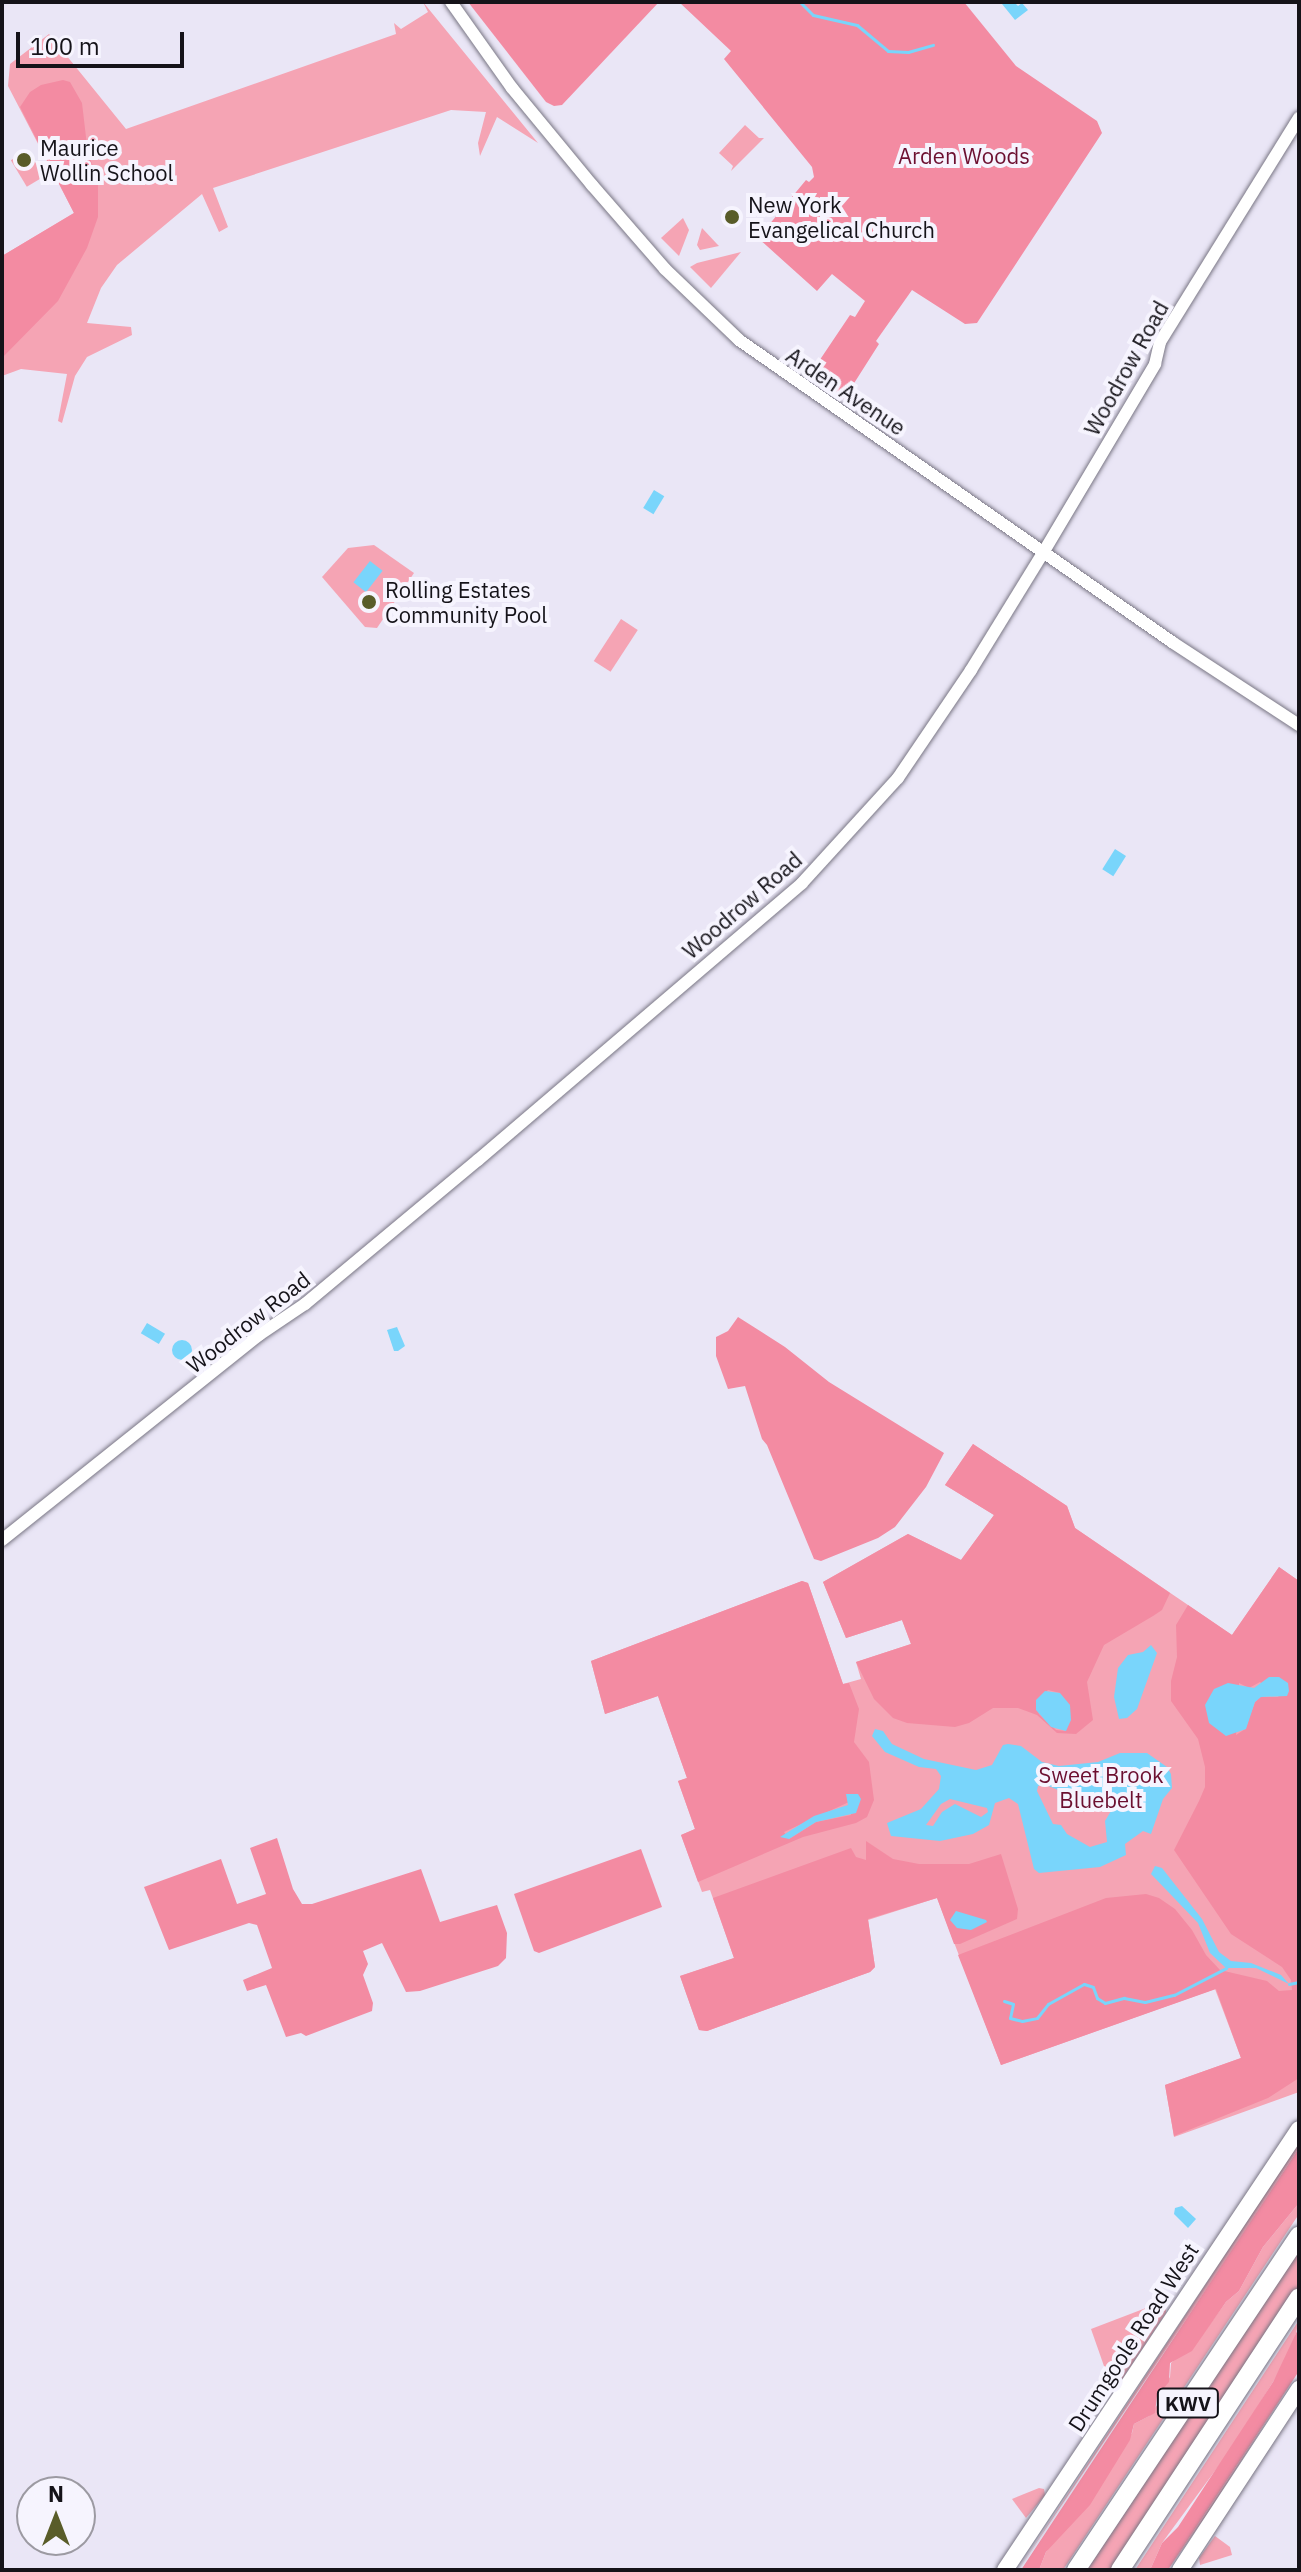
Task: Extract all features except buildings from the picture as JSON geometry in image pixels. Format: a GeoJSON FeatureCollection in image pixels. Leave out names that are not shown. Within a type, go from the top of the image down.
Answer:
{"type":"FeatureCollection","features":[{"type":"Feature","properties":{"kind":"highway","name":"KWV"},"geometry":{"type":"LineString","coordinates":[[1076,2570],[1299,2235]]}},
{"type":"Feature","properties":{"kind":"highway","name":"KWV"},"geometry":{"type":"LineString","coordinates":[[1120,2570],[1299,2298]]}},
{"type":"Feature","properties":{"kind":"main road","name":"Drumgoole Road West"},"geometry":{"type":"LineString","coordinates":[[1005,2570],[1299,2129]]}},
{"type":"Feature","properties":{"kind":"main road"},"geometry":{"type":"LineString","coordinates":[[1180,2570],[1299,2389]]}},
{"type":"Feature","properties":{"kind":"street","name":"Arden Avenue"},"geometry":{"type":"LineString","coordinates":[[451,2],[512,88],[592,185],[665,269],[709,313],[786,376],[1299,725]]}},
{"type":"Feature","properties":{"kind":"street","name":"Woodrow Road"},"geometry":{"type":"LineString","coordinates":[[2,1540],[350,1267],[802,883],[898,778],[971,670],[1043,553],[1155,364],[1160,342],[1299,118]]}},
{"type":"Feature","properties":{"kind":"green space"},"geometry":{"type":"Polygon","coordinates":[[[423,2],[538,143],[497,117],[480,156],[478,143],[486,112],[451,110],[213,188],[228,227],[219,232],[202,194],[117,265],[101,288],[87,323],[131,327],[132,335],[87,357],[75,376],[62,423],[58,421],[67,374],[21,369],[2,376],[2,256],[74,213],[8,86],[10,64],[49,34],[126,129],[396,34],[394,23],[401,29],[428,12],[423,2]]]}},
{"type":"Feature","properties":{"kind":"green space"},"geometry":{"type":"Polygon","coordinates":[[[468,2],[659,2],[562,105],[554,106],[546,102],[468,2]]]}},
{"type":"Feature","properties":{"kind":"green space","name":"Arden Woods"},"geometry":{"type":"Polygon","coordinates":[[[679,2],[964,2],[1016,66],[1097,121],[1102,133],[977,323],[965,324],[912,290],[876,341],[879,344],[844,399],[809,376],[850,315],[855,317],[865,301],[832,274],[817,291],[758,238],[806,180],[809,182],[814,177],[812,167],[724,59],[731,51],[679,2]]]}},
{"type":"Feature","properties":{"kind":"green space"},"geometry":{"type":"Polygon","coordinates":[[[63,80],[70,82],[82,103],[88,154],[98,178],[98,217],[87,248],[58,301],[2,358],[2,256],[74,213],[20,107],[30,92],[41,85],[63,80]]]}},
{"type":"Feature","properties":{"kind":"green space"},"geometry":{"type":"Polygon","coordinates":[[[745,125],[759,138],[764,138],[731,171],[733,166],[719,153],[745,125]]]}},
{"type":"Feature","properties":{"kind":"green space"},"geometry":{"type":"Polygon","coordinates":[[[28,150],[44,177],[27,187],[11,160],[28,150]]]}},
{"type":"Feature","properties":{"kind":"green space"},"geometry":{"type":"Polygon","coordinates":[[[683,218],[689,230],[679,256],[661,238],[683,218]]]}},
{"type":"Feature","properties":{"kind":"green space"},"geometry":{"type":"Polygon","coordinates":[[[702,228],[719,246],[700,250],[697,245],[702,228]]]}},
{"type":"Feature","properties":{"kind":"green space"},"geometry":{"type":"Polygon","coordinates":[[[741,252],[711,288],[690,267],[697,263],[741,252]]]}},
{"type":"Feature","properties":{"kind":"green space","name":"Rolling Estates Community Pool"},"geometry":{"type":"Polygon","coordinates":[[[374,545],[414,573],[377,628],[365,627],[322,577],[348,548],[374,545]]]}},
{"type":"Feature","properties":{"kind":"green space"},"geometry":{"type":"Polygon","coordinates":[[[621,619],[638,630],[611,672],[594,661],[621,619]]]}},
{"type":"Feature","properties":{"kind":"green space"},"geometry":{"type":"Polygon","coordinates":[[[738,1317],[785,1347],[829,1382],[944,1453],[926,1487],[895,1527],[878,1538],[821,1561],[814,1559],[762,1439],[745,1386],[728,1389],[716,1356],[716,1337],[728,1331],[738,1317]]]}},
{"type":"Feature","properties":{"kind":"green space","name":"Sweet Brook Bluebelt"},"geometry":{"type":"Polygon","coordinates":[[[973,1444],[1067,1506],[1075,1528],[1232,1635],[1279,1567],[1299,1581],[1299,2092],[1174,2137],[1165,2085],[1241,2058],[1215,1989],[1001,2065],[937,1898],[868,1920],[875,1967],[870,1972],[707,2031],[699,2030],[680,1976],[734,1958],[710,1890],[702,1892],[681,1835],[695,1829],[678,1781],[687,1778],[658,1696],[605,1714],[591,1661],[802,1581],[808,1583],[843,1684],[861,1679],[856,1662],[911,1644],[902,1620],[846,1638],[823,1582],[908,1534],[961,1560],[994,1515],[945,1485],[973,1444]]]}},
{"type":"Feature","properties":{"kind":"green space"},"geometry":{"type":"Polygon","coordinates":[[[973,1444],[1067,1506],[1075,1528],[1170,1593],[1162,1610],[1104,1645],[1087,1682],[1093,1720],[1076,1734],[1057,1733],[1037,1715],[1018,1708],[993,1708],[969,1723],[955,1727],[907,1723],[893,1718],[874,1699],[856,1662],[911,1644],[902,1620],[846,1638],[823,1582],[908,1534],[961,1560],[994,1515],[945,1485],[973,1444]],[[1048,1690],[1036,1701],[1039,1714],[1056,1730],[1066,1731],[1060,1693],[1048,1690]]]}},
{"type":"Feature","properties":{"kind":"green space"},"geometry":{"type":"Polygon","coordinates":[[[1279,1567],[1299,1581],[1299,2078],[1268,2098],[1174,2136],[1165,2085],[1241,2058],[1216,1989],[1001,2065],[958,1955],[1106,1898],[1146,1894],[1159,1898],[1175,1909],[1220,1970],[1267,1981],[1279,1991],[1292,1990],[1291,1980],[1282,1967],[1231,1934],[1174,1850],[1205,1787],[1205,1767],[1198,1739],[1171,1701],[1171,1681],[1177,1657],[1176,1625],[1188,1605],[1232,1635],[1279,1567]],[[1260,1682],[1249,1688],[1239,1683],[1236,1735],[1245,1729],[1255,1702],[1260,1697],[1279,1697],[1260,1682]]]}},
{"type":"Feature","properties":{"kind":"green space"},"geometry":{"type":"Polygon","coordinates":[[[802,1581],[808,1583],[843,1684],[849,1683],[859,1709],[854,1742],[869,1762],[874,1800],[867,1817],[856,1823],[803,1837],[698,1882],[681,1835],[695,1829],[678,1781],[687,1778],[658,1696],[605,1714],[591,1661],[802,1581]],[[849,1802],[784,1832],[789,1839],[816,1822],[851,1815],[849,1802]]]}},
{"type":"Feature","properties":{"kind":"green space"},"geometry":{"type":"Polygon","coordinates":[[[277,1838],[293,1889],[302,1904],[312,1904],[421,1869],[440,1922],[497,1905],[507,1933],[506,1958],[498,1966],[420,1991],[406,1992],[382,1943],[363,1951],[368,1964],[363,1975],[373,2003],[372,2011],[306,2036],[301,2033],[286,2037],[266,1985],[247,1991],[243,1980],[272,1968],[257,1925],[249,1923],[169,1950],[144,1887],[221,1859],[237,1904],[266,1894],[250,1848],[277,1838]]]}},
{"type":"Feature","properties":{"kind":"green space"},"geometry":{"type":"Polygon","coordinates":[[[866,1841],[893,1859],[919,1864],[969,1864],[1001,1854],[1018,1909],[1017,1919],[954,1944],[937,1898],[868,1919],[875,1967],[870,1972],[707,2031],[699,2030],[680,1976],[734,1958],[713,1898],[851,1848],[856,1857],[866,1860],[866,1841]]]}},
{"type":"Feature","properties":{"kind":"green space"},"geometry":{"type":"Polygon","coordinates":[[[641,1849],[662,1907],[539,1953],[534,1951],[514,1894],[641,1849]]]}},
{"type":"Feature","properties":{"kind":"green space"},"geometry":{"type":"Polygon","coordinates":[[[1299,2142],[1299,2148],[1216,2275],[1018,2570],[1299,2142]]]}},
{"type":"Feature","properties":{"kind":"green space"},"geometry":{"type":"Polygon","coordinates":[[[1299,2148],[1299,2203],[1263,2247],[1239,2291],[1226,2302],[1192,2351],[1170,2363],[1169,2382],[1157,2396],[1155,2413],[1134,2424],[1130,2440],[1090,2505],[1046,2552],[1039,2570],[1021,2570],[1299,2148]]]}},
{"type":"Feature","properties":{"kind":"green space"},"geometry":{"type":"Polygon","coordinates":[[[1299,2203],[1299,2214],[1063,2570],[1039,2570],[1046,2552],[1132,2433],[1134,2424],[1149,2416],[1158,2404],[1157,2396],[1170,2377],[1171,2363],[1200,2338],[1226,2302],[1239,2291],[1263,2247],[1299,2203]]]}},
{"type":"Feature","properties":{"kind":"green space"},"geometry":{"type":"Polygon","coordinates":[[[1299,2250],[1299,2287],[1217,2413],[1112,2570],[1087,2570],[1299,2250]]]}},
{"type":"Feature","properties":{"kind":"green space"},"geometry":{"type":"Polygon","coordinates":[[[1159,2303],[1166,2305],[1166,2313],[1119,2384],[1111,2386],[1091,2329],[1159,2303]]]}},
{"type":"Feature","properties":{"kind":"green space"},"geometry":{"type":"Polygon","coordinates":[[[1299,2320],[1294,2342],[1273,2382],[1231,2449],[1162,2543],[1150,2570],[1135,2570],[1299,2320]]]}},
{"type":"Feature","properties":{"kind":"green space"},"geometry":{"type":"Polygon","coordinates":[[[1299,2327],[1299,2371],[1168,2570],[1150,2570],[1162,2543],[1178,2527],[1273,2382],[1299,2327]]]}},
{"type":"Feature","properties":{"kind":"green space"},"geometry":{"type":"Polygon","coordinates":[[[1299,2371],[1206,2516],[1168,2570],[1265,2423],[1299,2371]]]}},
{"type":"Feature","properties":{"kind":"green space"},"geometry":{"type":"Polygon","coordinates":[[[1039,2488],[1044,2489],[1045,2495],[1026,2518],[1012,2499],[1039,2488]]]}},
{"type":"Feature","properties":{"kind":"green space"},"geometry":{"type":"Polygon","coordinates":[[[1215,2536],[1230,2547],[1232,2555],[1200,2565],[1199,2558],[1215,2536]]]}},
{"type":"Feature","properties":{"kind":"water"},"geometry":{"type":"Polygon","coordinates":[[[1014,2],[1018,6],[1022,3],[1028,10],[1015,20],[1002,4],[1014,2]]]}},
{"type":"Feature","properties":{"kind":"water"},"geometry":{"type":"Polygon","coordinates":[[[654,490],[664,496],[653,514],[643,508],[654,490]]]}},
{"type":"Feature","properties":{"kind":"water"},"geometry":{"type":"Polygon","coordinates":[[[370,561],[383,571],[366,592],[353,582],[370,561]]]}},
{"type":"Feature","properties":{"kind":"water"},"geometry":{"type":"Polygon","coordinates":[[[1115,849],[1126,856],[1113,876],[1102,869],[1115,849]]]}},
{"type":"Feature","properties":{"kind":"water"},"geometry":{"type":"Polygon","coordinates":[[[147,1323],[165,1334],[159,1344],[141,1333],[147,1323]]]}},
{"type":"Feature","properties":{"kind":"water"},"geometry":{"type":"Polygon","coordinates":[[[397,1327],[405,1346],[394,1351],[387,1330],[397,1327]]]}},
{"type":"Feature","properties":{"kind":"water"},"geometry":{"type":"Polygon","coordinates":[[[182,1340],[189,1343],[192,1350],[189,1357],[182,1360],[175,1357],[172,1350],[175,1343],[182,1340]]]}},
{"type":"Feature","properties":{"kind":"water"},"geometry":{"type":"Polygon","coordinates":[[[1151,1645],[1157,1653],[1137,1709],[1127,1718],[1119,1719],[1114,1697],[1118,1668],[1128,1655],[1143,1652],[1151,1645]]]}},
{"type":"Feature","properties":{"kind":"water"},"geometry":{"type":"Polygon","coordinates":[[[1269,1677],[1279,1677],[1288,1683],[1287,1696],[1261,1697],[1255,1702],[1246,1729],[1226,1736],[1209,1723],[1205,1705],[1214,1689],[1228,1683],[1254,1688],[1269,1677]]]}},
{"type":"Feature","properties":{"kind":"water"},"geometry":{"type":"Polygon","coordinates":[[[1045,1691],[1060,1693],[1070,1705],[1071,1720],[1066,1731],[1051,1727],[1036,1710],[1036,1700],[1045,1691]]]}},
{"type":"Feature","properties":{"kind":"water"},"geometry":{"type":"Polygon","coordinates":[[[875,1729],[883,1731],[892,1744],[924,1759],[976,1770],[992,1765],[1003,1745],[1008,1744],[1021,1746],[1042,1762],[1059,1766],[1098,1762],[1120,1753],[1147,1753],[1167,1767],[1172,1788],[1163,1799],[1151,1834],[1143,1831],[1125,1844],[1126,1855],[1100,1867],[1039,1873],[1034,1869],[1018,1804],[1009,1798],[995,1803],[989,1825],[973,1834],[940,1841],[891,1836],[887,1823],[921,1809],[939,1789],[941,1776],[936,1769],[919,1767],[885,1752],[872,1736],[875,1729]],[[1044,1784],[1038,1786],[1037,1791],[1053,1824],[1061,1825],[1067,1834],[1090,1847],[1107,1842],[1105,1821],[1114,1806],[1079,1799],[1044,1784]],[[950,1799],[941,1804],[926,1825],[933,1826],[942,1812],[955,1804],[981,1817],[988,1812],[987,1808],[950,1799]]]}},
{"type":"Feature","properties":{"kind":"water"},"geometry":{"type":"Polygon","coordinates":[[[846,1794],[858,1794],[861,1799],[856,1813],[816,1822],[789,1839],[780,1837],[814,1816],[848,1805],[846,1794]]]}},
{"type":"Feature","properties":{"kind":"water"},"geometry":{"type":"Polygon","coordinates":[[[1155,1866],[1162,1868],[1202,1919],[1219,1952],[1231,1961],[1251,1963],[1281,1975],[1289,1984],[1256,1968],[1226,1968],[1210,1953],[1198,1923],[1151,1874],[1155,1866]]]}},
{"type":"Feature","properties":{"kind":"water"},"geometry":{"type":"Polygon","coordinates":[[[956,1911],[987,1922],[971,1930],[957,1928],[950,1920],[956,1911]]]}},
{"type":"Feature","properties":{"kind":"water"},"geometry":{"type":"Polygon","coordinates":[[[1182,2206],[1196,2219],[1188,2228],[1174,2214],[1175,2208],[1182,2206]]]}},
{"type":"Feature","properties":{"kind":"waterway"},"geometry":{"type":"LineString","coordinates":[[800,2],[813,15],[857,25],[888,51],[908,52],[933,45]]}},
{"type":"Feature","properties":{"kind":"waterway"},"geometry":{"type":"LineString","coordinates":[[1004,2001],[1013,2004],[1010,2018],[1022,2021],[1037,2018],[1048,2004],[1084,1984],[1093,1987],[1097,1998],[1105,2003],[1124,1998],[1145,2002],[1174,1995],[1226,1968]]}},
{"type":"Feature","properties":{"kind":"waterway"},"geometry":{"type":"LineString","coordinates":[[1289,1984],[1299,1982]]}},
{"type":"Feature","properties":{"kind":"place","name":"Maurice Wollin School"},"geometry":{"type":"Point","coordinates":[24,160]}},
{"type":"Feature","properties":{"kind":"place","name":"New York Evangelical Church"},"geometry":{"type":"Point","coordinates":[732,217]}},
{"type":"Feature","properties":{"kind":"place","name":"Rolling Estates Community Pool"},"geometry":{"type":"Point","coordinates":[369,602]}}]}
